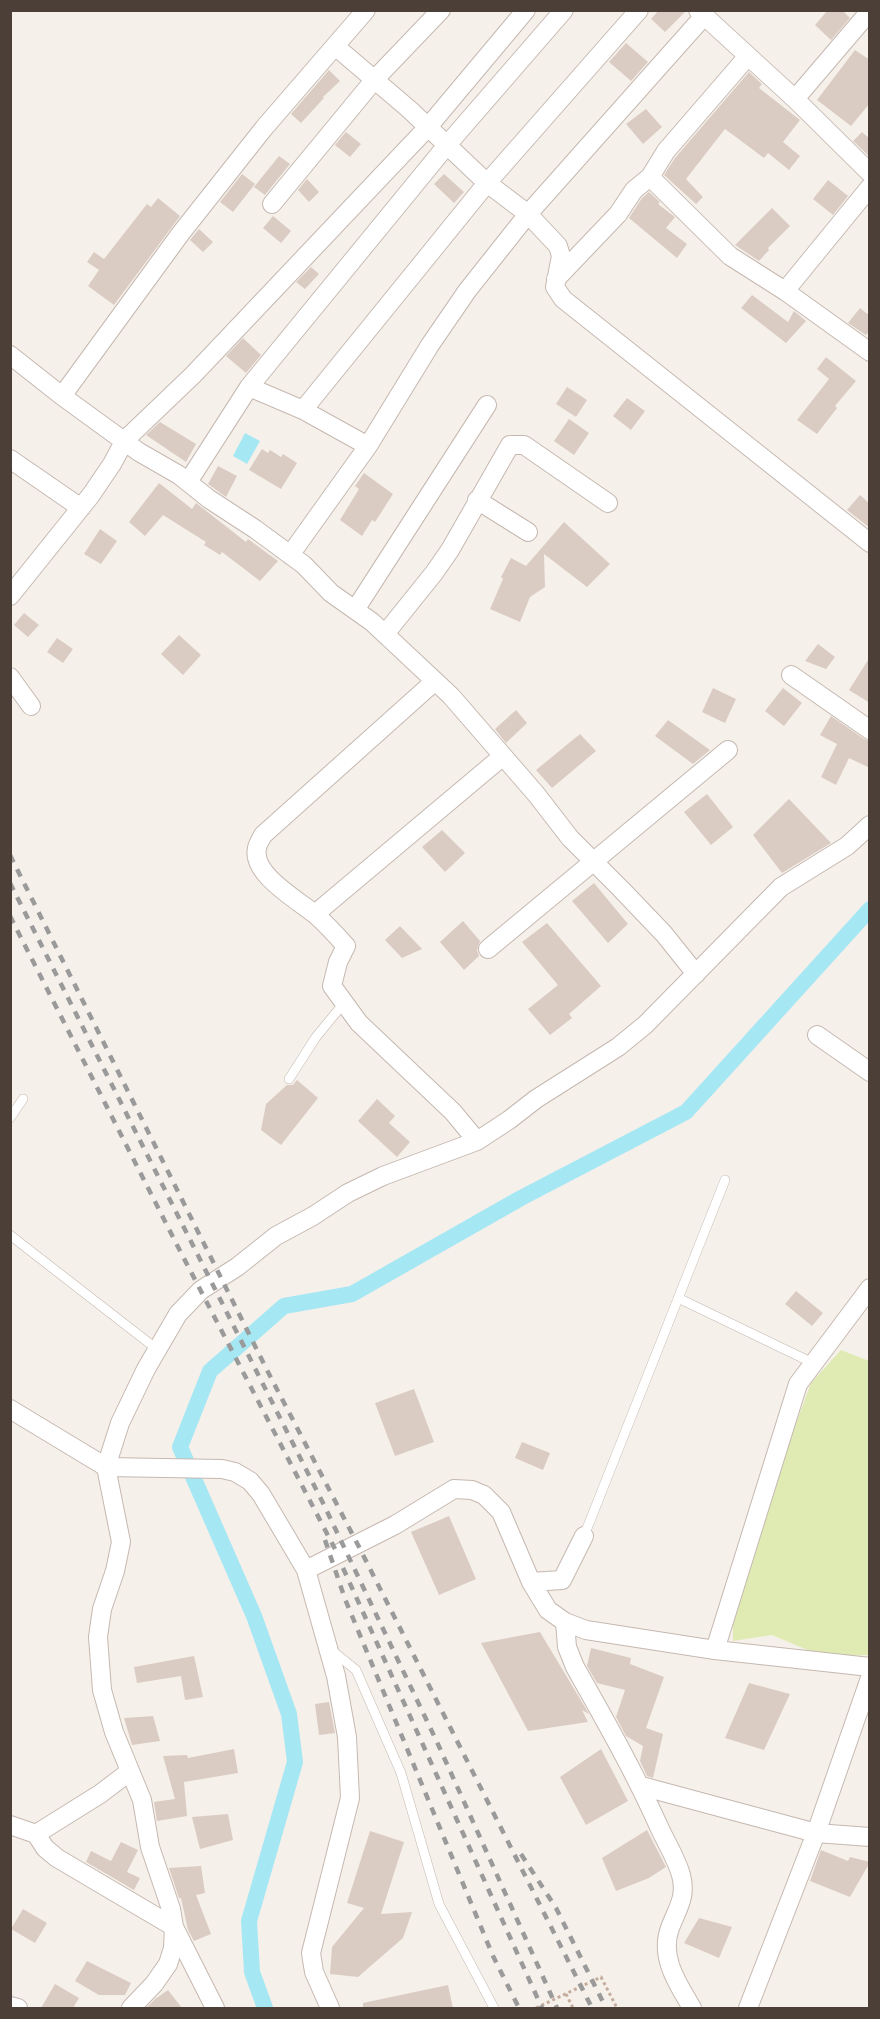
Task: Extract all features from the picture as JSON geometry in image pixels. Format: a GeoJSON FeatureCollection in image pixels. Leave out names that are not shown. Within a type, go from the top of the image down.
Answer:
{"type":"FeatureCollection","features":[{"type":"Feature","properties":{"kind":"street"},"geometry":{"type":"LineString","coordinates":[[62,396],[181,233],[264,128],[366,10]]}},
{"type":"Feature","properties":{"kind":"street"},"geometry":{"type":"LineString","coordinates":[[272,204],[375,79],[441,10]]}},
{"type":"Feature","properties":{"kind":"street"},"geometry":{"type":"LineString","coordinates":[[10,597],[81,508],[112,464],[125,440],[193,375],[428,127],[526,10]]}},
{"type":"Feature","properties":{"kind":"street"},"geometry":{"type":"LineString","coordinates":[[188,482],[249,387],[447,145],[564,10]]}},
{"type":"Feature","properties":{"kind":"street"},"geometry":{"type":"LineString","coordinates":[[303,410],[487,183],[639,10]]}},
{"type":"Feature","properties":{"kind":"street"},"geometry":{"type":"LineString","coordinates":[[795,99],[870,10]]}},
{"type":"Feature","properties":{"kind":"street"},"geometry":{"type":"LineString","coordinates":[[290,555],[368,446],[430,345],[467,291],[528,214],[701,13],[795,99],[870,173]]}},
{"type":"Feature","properties":{"kind":"street"},"geometry":{"type":"LineString","coordinates":[[335,46],[375,79],[487,183],[528,214],[558,246],[560,251],[555,287],[563,299],[870,543]]}},
{"type":"Feature","properties":{"kind":"street"},"geometry":{"type":"LineString","coordinates":[[556,280],[618,214],[634,190],[650,177],[666,151],[748,56]]}},
{"type":"Feature","properties":{"kind":"street"},"geometry":{"type":"LineString","coordinates":[[650,177],[730,255],[870,352]]}},
{"type":"Feature","properties":{"kind":"street"},"geometry":{"type":"LineString","coordinates":[[785,291],[870,187]]}},
{"type":"Feature","properties":{"kind":"street"},"geometry":{"type":"LineString","coordinates":[[10,356],[139,452],[188,482],[209,500],[304,565],[332,593],[385,634],[451,696],[536,794],[570,838],[664,934],[696,974]]}},
{"type":"Feature","properties":{"kind":"street"},"geometry":{"type":"LineString","coordinates":[[249,387],[303,410],[368,446]]}},
{"type":"Feature","properties":{"kind":"street"},"geometry":{"type":"LineString","coordinates":[[355,609],[487,405]]}},
{"type":"Feature","properties":{"kind":"street"},"geometry":{"type":"LineString","coordinates":[[385,634],[450,550],[510,445],[524,445],[608,503]]}},
{"type":"Feature","properties":{"kind":"street"},"geometry":{"type":"LineString","coordinates":[[10,459],[81,508]]}},
{"type":"Feature","properties":{"kind":"street"},"geometry":{"type":"LineString","coordinates":[[477,501],[528,531]]}},
{"type":"Feature","properties":{"kind":"street"},"geometry":{"type":"LineString","coordinates":[[791,675],[870,730]]}},
{"type":"Feature","properties":{"kind":"street"},"geometry":{"type":"LineString","coordinates":[[10,677],[32,706]]}},
{"type":"Feature","properties":{"kind":"street"},"geometry":{"type":"LineString","coordinates":[[435,681],[263,835],[256,855],[263,872],[298,904],[315,914],[346,946],[338,962],[332,986],[359,1023],[453,1112],[477,1141]]}},
{"type":"Feature","properties":{"kind":"street"},"geometry":{"type":"LineString","coordinates":[[488,949],[728,750]]}},
{"type":"Feature","properties":{"kind":"street"},"geometry":{"type":"LineString","coordinates":[[315,914],[503,756]]}},
{"type":"Feature","properties":{"kind":"street"},"geometry":{"type":"LineString","coordinates":[[130,2008],[154,1984],[168,1964],[173,1948],[174,1926],[150,1847],[142,1800],[114,1732],[102,1690],[98,1637],[102,1609],[115,1571],[121,1542],[106,1467],[120,1423],[146,1369],[178,1314],[201,1290],[237,1267],[276,1236],[313,1216],[348,1193],[383,1176],[477,1141],[536,1099],[618,1047],[645,1025],[780,887],[847,846],[870,825]]}},
{"type":"Feature","properties":{"kind":"street"},"geometry":{"type":"LineString","coordinates":[[817,1035],[870,1072]]}},
{"type":"Feature","properties":{"kind":"street"},"geometry":{"type":"LineString","coordinates":[[715,1650],[798,1384],[870,1288]]}},
{"type":"Feature","properties":{"kind":"street"},"geometry":{"type":"LineString","coordinates":[[10,1409],[106,1467],[222,1469],[235,1472],[250,1481],[261,1494],[306,1570],[336,1676],[347,1737],[350,1798],[311,1953],[314,1972],[330,2008]]}},
{"type":"Feature","properties":{"kind":"street"},"geometry":{"type":"LineString","coordinates":[[306,1570],[395,1526],[454,1489],[472,1490],[484,1495],[501,1512],[531,1582],[548,1610],[565,1622],[586,1630],[715,1650],[870,1666]]}},
{"type":"Feature","properties":{"kind":"street"},"geometry":{"type":"LineString","coordinates":[[531,1582],[562,1580],[584,1536]]}},
{"type":"Feature","properties":{"kind":"street"},"geometry":{"type":"LineString","coordinates":[[565,1622],[567,1647],[575,1667],[641,1786],[681,1876],[683,1896],[680,1909],[670,1929],[667,1946],[670,1967],[692,2008]]}},
{"type":"Feature","properties":{"kind":"street"},"geometry":{"type":"LineString","coordinates":[[748,2008],[816,1833],[870,1678]]}},
{"type":"Feature","properties":{"kind":"street"},"geometry":{"type":"LineString","coordinates":[[36,1834],[100,1794],[129,1772]]}},
{"type":"Feature","properties":{"kind":"street"},"geometry":{"type":"LineString","coordinates":[[641,1786],[816,1833],[870,1837]]}},
{"type":"Feature","properties":{"kind":"street"},"geometry":{"type":"LineString","coordinates":[[10,1825],[36,1834],[45,1848],[57,1858],[174,1926],[215,2008]]}},
{"type":"Feature","properties":{"kind":"street"},"geometry":{"type":"LineString","coordinates":[[10,2006],[18,2008]]}},
{"type":"Feature","properties":{"kind":"lane"},"geometry":{"type":"LineString","coordinates":[[289,1079],[316,1037],[344,1003]]}},
{"type":"Feature","properties":{"kind":"lane"},"geometry":{"type":"LineString","coordinates":[[10,1118],[23,1099]]}},
{"type":"Feature","properties":{"kind":"lane"},"geometry":{"type":"LineString","coordinates":[[584,1536],[725,1180]]}},
{"type":"Feature","properties":{"kind":"lane"},"geometry":{"type":"LineString","coordinates":[[10,1235],[158,1350]]}},
{"type":"Feature","properties":{"kind":"lane"},"geometry":{"type":"LineString","coordinates":[[678,1298],[813,1363]]}},
{"type":"Feature","properties":{"kind":"lane"},"geometry":{"type":"LineString","coordinates":[[328,1648],[356,1670],[401,1773],[439,1904],[494,2008]]}},
{"type":"Feature","properties":{"kind":"path"},"geometry":{"type":"LineString","coordinates":[[536,2008],[601,1977],[617,2008]]}},
{"type":"Feature","properties":{"kind":"path"},"geometry":{"type":"LineString","coordinates":[[566,1994],[573,2008]]}},
{"type":"Feature","properties":{"kind":"green space"},"geometry":{"type":"Polygon","coordinates":[[[841,1350],[869,1361],[869,1655],[824,1657],[772,1635],[733,1641],[733,1624],[750,1549],[783,1458],[811,1383],[841,1350]]]}},
{"type":"Feature","properties":{"kind":"water"},"geometry":{"type":"Polygon","coordinates":[[[245,433],[260,441],[247,464],[233,456],[245,433]]]}},
{"type":"Feature","properties":{"kind":"building"},"geometry":{"type":"Polygon","coordinates":[[[659,10],[687,10],[665,32],[651,19],[659,10]]]}},
{"type":"Feature","properties":{"kind":"building"},"geometry":{"type":"Polygon","coordinates":[[[828,10],[842,10],[850,18],[831,40],[815,25],[828,10]]]}},
{"type":"Feature","properties":{"kind":"building"},"geometry":{"type":"Polygon","coordinates":[[[626,43],[648,62],[631,81],[609,62],[626,43]]]}},
{"type":"Feature","properties":{"kind":"building"},"geometry":{"type":"Polygon","coordinates":[[[855,50],[870,60],[870,103],[851,126],[817,100],[855,50]]]}},
{"type":"Feature","properties":{"kind":"building"},"geometry":{"type":"Polygon","coordinates":[[[329,70],[340,81],[301,123],[291,114],[329,70]]]}},
{"type":"Feature","properties":{"kind":"building"},"geometry":{"type":"Polygon","coordinates":[[[749,72],[762,84],[759,88],[800,120],[783,142],[800,156],[789,170],[768,153],[764,158],[725,129],[686,179],[703,197],[696,204],[664,175],[675,158],[749,72]]]}},
{"type":"Feature","properties":{"kind":"building"},"geometry":{"type":"Polygon","coordinates":[[[646,109],[662,127],[643,144],[626,124],[646,109]]]}},
{"type":"Feature","properties":{"kind":"building"},"geometry":{"type":"Polygon","coordinates":[[[346,132],[361,144],[350,157],[335,145],[346,132]]]}},
{"type":"Feature","properties":{"kind":"building"},"geometry":{"type":"Polygon","coordinates":[[[862,132],[870,139],[870,157],[853,141],[862,132]]]}},
{"type":"Feature","properties":{"kind":"building"},"geometry":{"type":"Polygon","coordinates":[[[279,156],[290,164],[265,195],[254,187],[279,156]]]}},
{"type":"Feature","properties":{"kind":"building"},"geometry":{"type":"Polygon","coordinates":[[[242,174],[255,184],[233,212],[220,202],[242,174]]]}},
{"type":"Feature","properties":{"kind":"building"},"geometry":{"type":"Polygon","coordinates":[[[444,174],[464,192],[454,203],[434,184],[444,174]]]}},
{"type":"Feature","properties":{"kind":"building"},"geometry":{"type":"Polygon","coordinates":[[[307,179],[319,192],[309,202],[298,190],[307,179]]]}},
{"type":"Feature","properties":{"kind":"building"},"geometry":{"type":"Polygon","coordinates":[[[828,180],[848,196],[833,215],[813,199],[828,180]]]}},
{"type":"Feature","properties":{"kind":"building"},"geometry":{"type":"Polygon","coordinates":[[[649,192],[660,202],[658,204],[675,217],[666,228],[687,244],[677,258],[629,218],[642,198],[649,192]]]}},
{"type":"Feature","properties":{"kind":"building"},"geometry":{"type":"Polygon","coordinates":[[[158,198],[180,216],[114,305],[88,286],[99,270],[87,262],[94,252],[104,259],[147,204],[151,207],[158,198]]]}},
{"type":"Feature","properties":{"kind":"building"},"geometry":{"type":"Polygon","coordinates":[[[772,208],[790,226],[768,248],[769,250],[759,261],[735,245],[772,208]]]}},
{"type":"Feature","properties":{"kind":"building"},"geometry":{"type":"Polygon","coordinates":[[[273,216],[291,231],[281,243],[263,228],[273,216]]]}},
{"type":"Feature","properties":{"kind":"building"},"geometry":{"type":"Polygon","coordinates":[[[199,229],[213,242],[203,252],[190,240],[199,229]]]}},
{"type":"Feature","properties":{"kind":"building"},"geometry":{"type":"Polygon","coordinates":[[[311,267],[319,274],[305,289],[296,282],[311,267]]]}},
{"type":"Feature","properties":{"kind":"building"},"geometry":{"type":"Polygon","coordinates":[[[752,295],[788,322],[794,311],[806,321],[786,343],[741,308],[752,295]]]}},
{"type":"Feature","properties":{"kind":"building"},"geometry":{"type":"Polygon","coordinates":[[[860,308],[870,316],[870,331],[866,335],[848,323],[860,308]]]}},
{"type":"Feature","properties":{"kind":"building"},"geometry":{"type":"Polygon","coordinates":[[[243,338],[261,355],[246,373],[226,356],[243,338]]]}},
{"type":"Feature","properties":{"kind":"building"},"geometry":{"type":"Polygon","coordinates":[[[826,357],[856,381],[835,406],[837,408],[817,434],[797,420],[829,379],[817,369],[826,357]]]}},
{"type":"Feature","properties":{"kind":"building"},"geometry":{"type":"Polygon","coordinates":[[[567,387],[587,400],[576,417],[556,404],[567,387]]]}},
{"type":"Feature","properties":{"kind":"building"},"geometry":{"type":"Polygon","coordinates":[[[627,398],[645,411],[631,430],[613,416],[627,398]]]}},
{"type":"Feature","properties":{"kind":"building"},"geometry":{"type":"Polygon","coordinates":[[[569,419],[589,433],[574,455],[554,441],[569,419]]]}},
{"type":"Feature","properties":{"kind":"building"},"geometry":{"type":"Polygon","coordinates":[[[160,422],[196,444],[186,462],[146,435],[160,422]]]}},
{"type":"Feature","properties":{"kind":"building"},"geometry":{"type":"Polygon","coordinates":[[[262,449],[268,453],[270,450],[281,457],[283,454],[297,463],[281,489],[249,470],[262,449]]]}},
{"type":"Feature","properties":{"kind":"building"},"geometry":{"type":"Polygon","coordinates":[[[218,466],[237,476],[226,497],[208,484],[218,466]]]}},
{"type":"Feature","properties":{"kind":"building"},"geometry":{"type":"Polygon","coordinates":[[[364,473],[393,494],[375,522],[372,520],[362,536],[340,520],[359,489],[355,486],[364,473]]]}},
{"type":"Feature","properties":{"kind":"building"},"geometry":{"type":"Polygon","coordinates":[[[159,483],[192,509],[196,503],[246,542],[248,539],[278,561],[260,581],[222,552],[220,555],[204,545],[206,542],[163,515],[145,536],[129,522],[159,483]]]}},
{"type":"Feature","properties":{"kind":"building"},"geometry":{"type":"Polygon","coordinates":[[[860,495],[870,504],[870,528],[847,510],[860,495]]]}},
{"type":"Feature","properties":{"kind":"building"},"geometry":{"type":"Polygon","coordinates":[[[564,522],[610,564],[587,587],[544,554],[545,587],[530,597],[520,622],[490,609],[503,579],[501,577],[511,558],[526,566],[564,522]]]}},
{"type":"Feature","properties":{"kind":"building"},"geometry":{"type":"Polygon","coordinates":[[[100,529],[117,541],[101,564],[84,554],[100,529]]]}},
{"type":"Feature","properties":{"kind":"building"},"geometry":{"type":"Polygon","coordinates":[[[24,613],[39,625],[28,637],[14,625],[24,613]]]}},
{"type":"Feature","properties":{"kind":"building"},"geometry":{"type":"Polygon","coordinates":[[[179,635],[201,655],[183,675],[161,654],[179,635]]]}},
{"type":"Feature","properties":{"kind":"building"},"geometry":{"type":"Polygon","coordinates":[[[57,638],[73,649],[63,663],[47,652],[57,638]]]}},
{"type":"Feature","properties":{"kind":"building"},"geometry":{"type":"Polygon","coordinates":[[[818,644],[835,657],[826,669],[805,661],[818,644]]]}},
{"type":"Feature","properties":{"kind":"building"},"geometry":{"type":"Polygon","coordinates":[[[870,657],[870,703],[849,690],[870,657]]]}},
{"type":"Feature","properties":{"kind":"building"},"geometry":{"type":"Polygon","coordinates":[[[713,688],[736,699],[725,723],[702,712],[713,688]]]}},
{"type":"Feature","properties":{"kind":"building"},"geometry":{"type":"Polygon","coordinates":[[[783,688],[802,703],[784,726],[765,711],[783,688]]]}},
{"type":"Feature","properties":{"kind":"building"},"geometry":{"type":"Polygon","coordinates":[[[516,710],[527,723],[506,743],[495,729],[516,710]]]}},
{"type":"Feature","properties":{"kind":"building"},"geometry":{"type":"Polygon","coordinates":[[[831,716],[870,741],[870,768],[849,758],[836,785],[821,777],[837,744],[820,735],[831,716]]]}},
{"type":"Feature","properties":{"kind":"building"},"geometry":{"type":"Polygon","coordinates":[[[668,720],[710,750],[693,764],[655,736],[668,720]]]}},
{"type":"Feature","properties":{"kind":"building"},"geometry":{"type":"Polygon","coordinates":[[[580,734],[596,751],[552,788],[536,770],[580,734]]]}},
{"type":"Feature","properties":{"kind":"building"},"geometry":{"type":"Polygon","coordinates":[[[707,794],[733,827],[711,845],[684,812],[707,794]]]}},
{"type":"Feature","properties":{"kind":"building"},"geometry":{"type":"Polygon","coordinates":[[[789,799],[831,843],[782,873],[753,835],[789,799]]]}},
{"type":"Feature","properties":{"kind":"building"},"geometry":{"type":"Polygon","coordinates":[[[442,830],[465,853],[445,872],[422,847],[442,830]]]}},
{"type":"Feature","properties":{"kind":"building"},"geometry":{"type":"Polygon","coordinates":[[[594,883],[628,924],[608,943],[572,901],[594,883]]]}},
{"type":"Feature","properties":{"kind":"building"},"geometry":{"type":"Polygon","coordinates":[[[463,921],[480,941],[477,950],[479,956],[464,970],[440,942],[463,921]]]}},
{"type":"Feature","properties":{"kind":"building"},"geometry":{"type":"Polygon","coordinates":[[[547,923],[601,986],[569,1014],[572,1018],[550,1035],[528,1009],[558,985],[522,942],[547,923]]]}},
{"type":"Feature","properties":{"kind":"building"},"geometry":{"type":"Polygon","coordinates":[[[400,926],[422,949],[402,958],[385,940],[400,926]]]}},
{"type":"Feature","properties":{"kind":"building"},"geometry":{"type":"Polygon","coordinates":[[[297,1080],[318,1098],[281,1145],[261,1130],[266,1104],[287,1085],[293,1085],[297,1080]]]}},
{"type":"Feature","properties":{"kind":"building"},"geometry":{"type":"Polygon","coordinates":[[[377,1099],[395,1116],[389,1123],[410,1142],[397,1157],[358,1121],[377,1099]]]}},
{"type":"Feature","properties":{"kind":"building"},"geometry":{"type":"Polygon","coordinates":[[[796,1291],[823,1313],[812,1326],[785,1304],[796,1291]]]}},
{"type":"Feature","properties":{"kind":"building"},"geometry":{"type":"Polygon","coordinates":[[[414,1389],[434,1442],[395,1456],[375,1403],[414,1389]]]}},
{"type":"Feature","properties":{"kind":"building"},"geometry":{"type":"Polygon","coordinates":[[[522,1442],[550,1453],[543,1470],[515,1458],[522,1442]]]}},
{"type":"Feature","properties":{"kind":"building"},"geometry":{"type":"Polygon","coordinates":[[[449,1516],[476,1579],[439,1595],[411,1532],[449,1516]]]}},
{"type":"Feature","properties":{"kind":"building"},"geometry":{"type":"Polygon","coordinates":[[[540,1632],[589,1714],[582,1710],[588,1722],[528,1731],[481,1643],[540,1632]]]}},
{"type":"Feature","properties":{"kind":"building"},"geometry":{"type":"Polygon","coordinates":[[[591,1648],[631,1658],[630,1664],[664,1677],[646,1728],[663,1734],[653,1778],[647,1776],[640,1761],[643,1746],[626,1736],[616,1717],[625,1690],[597,1683],[587,1666],[591,1648]]]}},
{"type":"Feature","properties":{"kind":"building"},"geometry":{"type":"Polygon","coordinates":[[[194,1656],[203,1697],[185,1700],[181,1676],[137,1683],[134,1667],[194,1656]]]}},
{"type":"Feature","properties":{"kind":"building"},"geometry":{"type":"Polygon","coordinates":[[[749,1683],[790,1694],[764,1750],[725,1738],[749,1683]]]}},
{"type":"Feature","properties":{"kind":"building"},"geometry":{"type":"Polygon","coordinates":[[[329,1702],[335,1733],[319,1735],[315,1704],[329,1702]]]}},
{"type":"Feature","properties":{"kind":"building"},"geometry":{"type":"Polygon","coordinates":[[[153,1716],[160,1741],[132,1745],[124,1718],[153,1716]]]}},
{"type":"Feature","properties":{"kind":"building"},"geometry":{"type":"Polygon","coordinates":[[[234,1749],[238,1773],[184,1782],[187,1816],[157,1821],[154,1802],[175,1799],[163,1756],[187,1755],[188,1758],[234,1749]]]}},
{"type":"Feature","properties":{"kind":"building"},"geometry":{"type":"Polygon","coordinates":[[[601,1749],[628,1801],[586,1825],[560,1777],[601,1749]]]}},
{"type":"Feature","properties":{"kind":"building"},"geometry":{"type":"Polygon","coordinates":[[[228,1814],[233,1840],[200,1849],[192,1817],[228,1814]]]}},
{"type":"Feature","properties":{"kind":"building"},"geometry":{"type":"Polygon","coordinates":[[[647,1830],[666,1867],[649,1878],[616,1891],[602,1858],[647,1830]]]}},
{"type":"Feature","properties":{"kind":"building"},"geometry":{"type":"Polygon","coordinates":[[[370,1831],[404,1842],[381,1914],[412,1912],[403,1938],[358,1977],[330,1974],[332,1947],[364,1908],[347,1903],[370,1831]]]}},
{"type":"Feature","properties":{"kind":"building"},"geometry":{"type":"Polygon","coordinates":[[[121,1842],[138,1850],[127,1872],[140,1878],[134,1890],[86,1862],[91,1851],[111,1861],[121,1842]]]}},
{"type":"Feature","properties":{"kind":"building"},"geometry":{"type":"Polygon","coordinates":[[[821,1850],[848,1861],[850,1857],[870,1862],[850,1897],[810,1881],[821,1850]]]}},
{"type":"Feature","properties":{"kind":"building"},"geometry":{"type":"Polygon","coordinates":[[[201,1866],[205,1893],[196,1895],[211,1934],[194,1941],[188,1930],[181,1898],[179,1898],[169,1868],[201,1866]]]}},
{"type":"Feature","properties":{"kind":"building"},"geometry":{"type":"Polygon","coordinates":[[[23,1909],[47,1923],[35,1943],[11,1929],[23,1909]]]}},
{"type":"Feature","properties":{"kind":"building"},"geometry":{"type":"Polygon","coordinates":[[[699,1918],[732,1927],[719,1958],[684,1943],[699,1918]]]}},
{"type":"Feature","properties":{"kind":"building"},"geometry":{"type":"Polygon","coordinates":[[[87,1961],[131,1983],[125,1995],[99,1995],[75,1981],[87,1961]]]}},
{"type":"Feature","properties":{"kind":"building"},"geometry":{"type":"Polygon","coordinates":[[[55,1984],[79,1998],[73,2008],[41,2008],[55,1984]]]}},
{"type":"Feature","properties":{"kind":"building"},"geometry":{"type":"Polygon","coordinates":[[[448,1985],[453,2008],[363,2008],[363,2003],[448,1985]]]}},
{"type":"Feature","properties":{"kind":"building"},"geometry":{"type":"Polygon","coordinates":[[[168,1990],[182,2008],[146,2008],[155,1999],[168,1990]]]}},
{"type":"Feature","properties":{"kind":"waterway"},"geometry":{"type":"LineString","coordinates":[[265,2008],[252,1972],[249,1921],[295,1762],[289,1714],[254,1616],[180,1447],[210,1371],[284,1306],[352,1294],[521,1198],[686,1112],[870,909]]}},
{"type":"Feature","properties":{"kind":"railway"},"geometry":{"type":"LineString","coordinates":[[10,855],[268,1372],[592,2008]]}},
{"type":"Feature","properties":{"kind":"railway"},"geometry":{"type":"LineString","coordinates":[[10,883],[323,1503],[437,1742],[557,2008]]}},
{"type":"Feature","properties":{"kind":"railway"},"geometry":{"type":"LineString","coordinates":[[10,916],[335,1549]]}},
{"type":"Feature","properties":{"kind":"railway"},"geometry":{"type":"LineString","coordinates":[[325,1540],[345,1599],[493,1956],[519,2008]]}},
{"type":"Feature","properties":{"kind":"railway"},"geometry":{"type":"LineString","coordinates":[[343,1568],[542,2008]]}},
{"type":"Feature","properties":{"kind":"railway"},"geometry":{"type":"LineString","coordinates":[[521,1854],[556,1908],[606,2008]]}}]}
